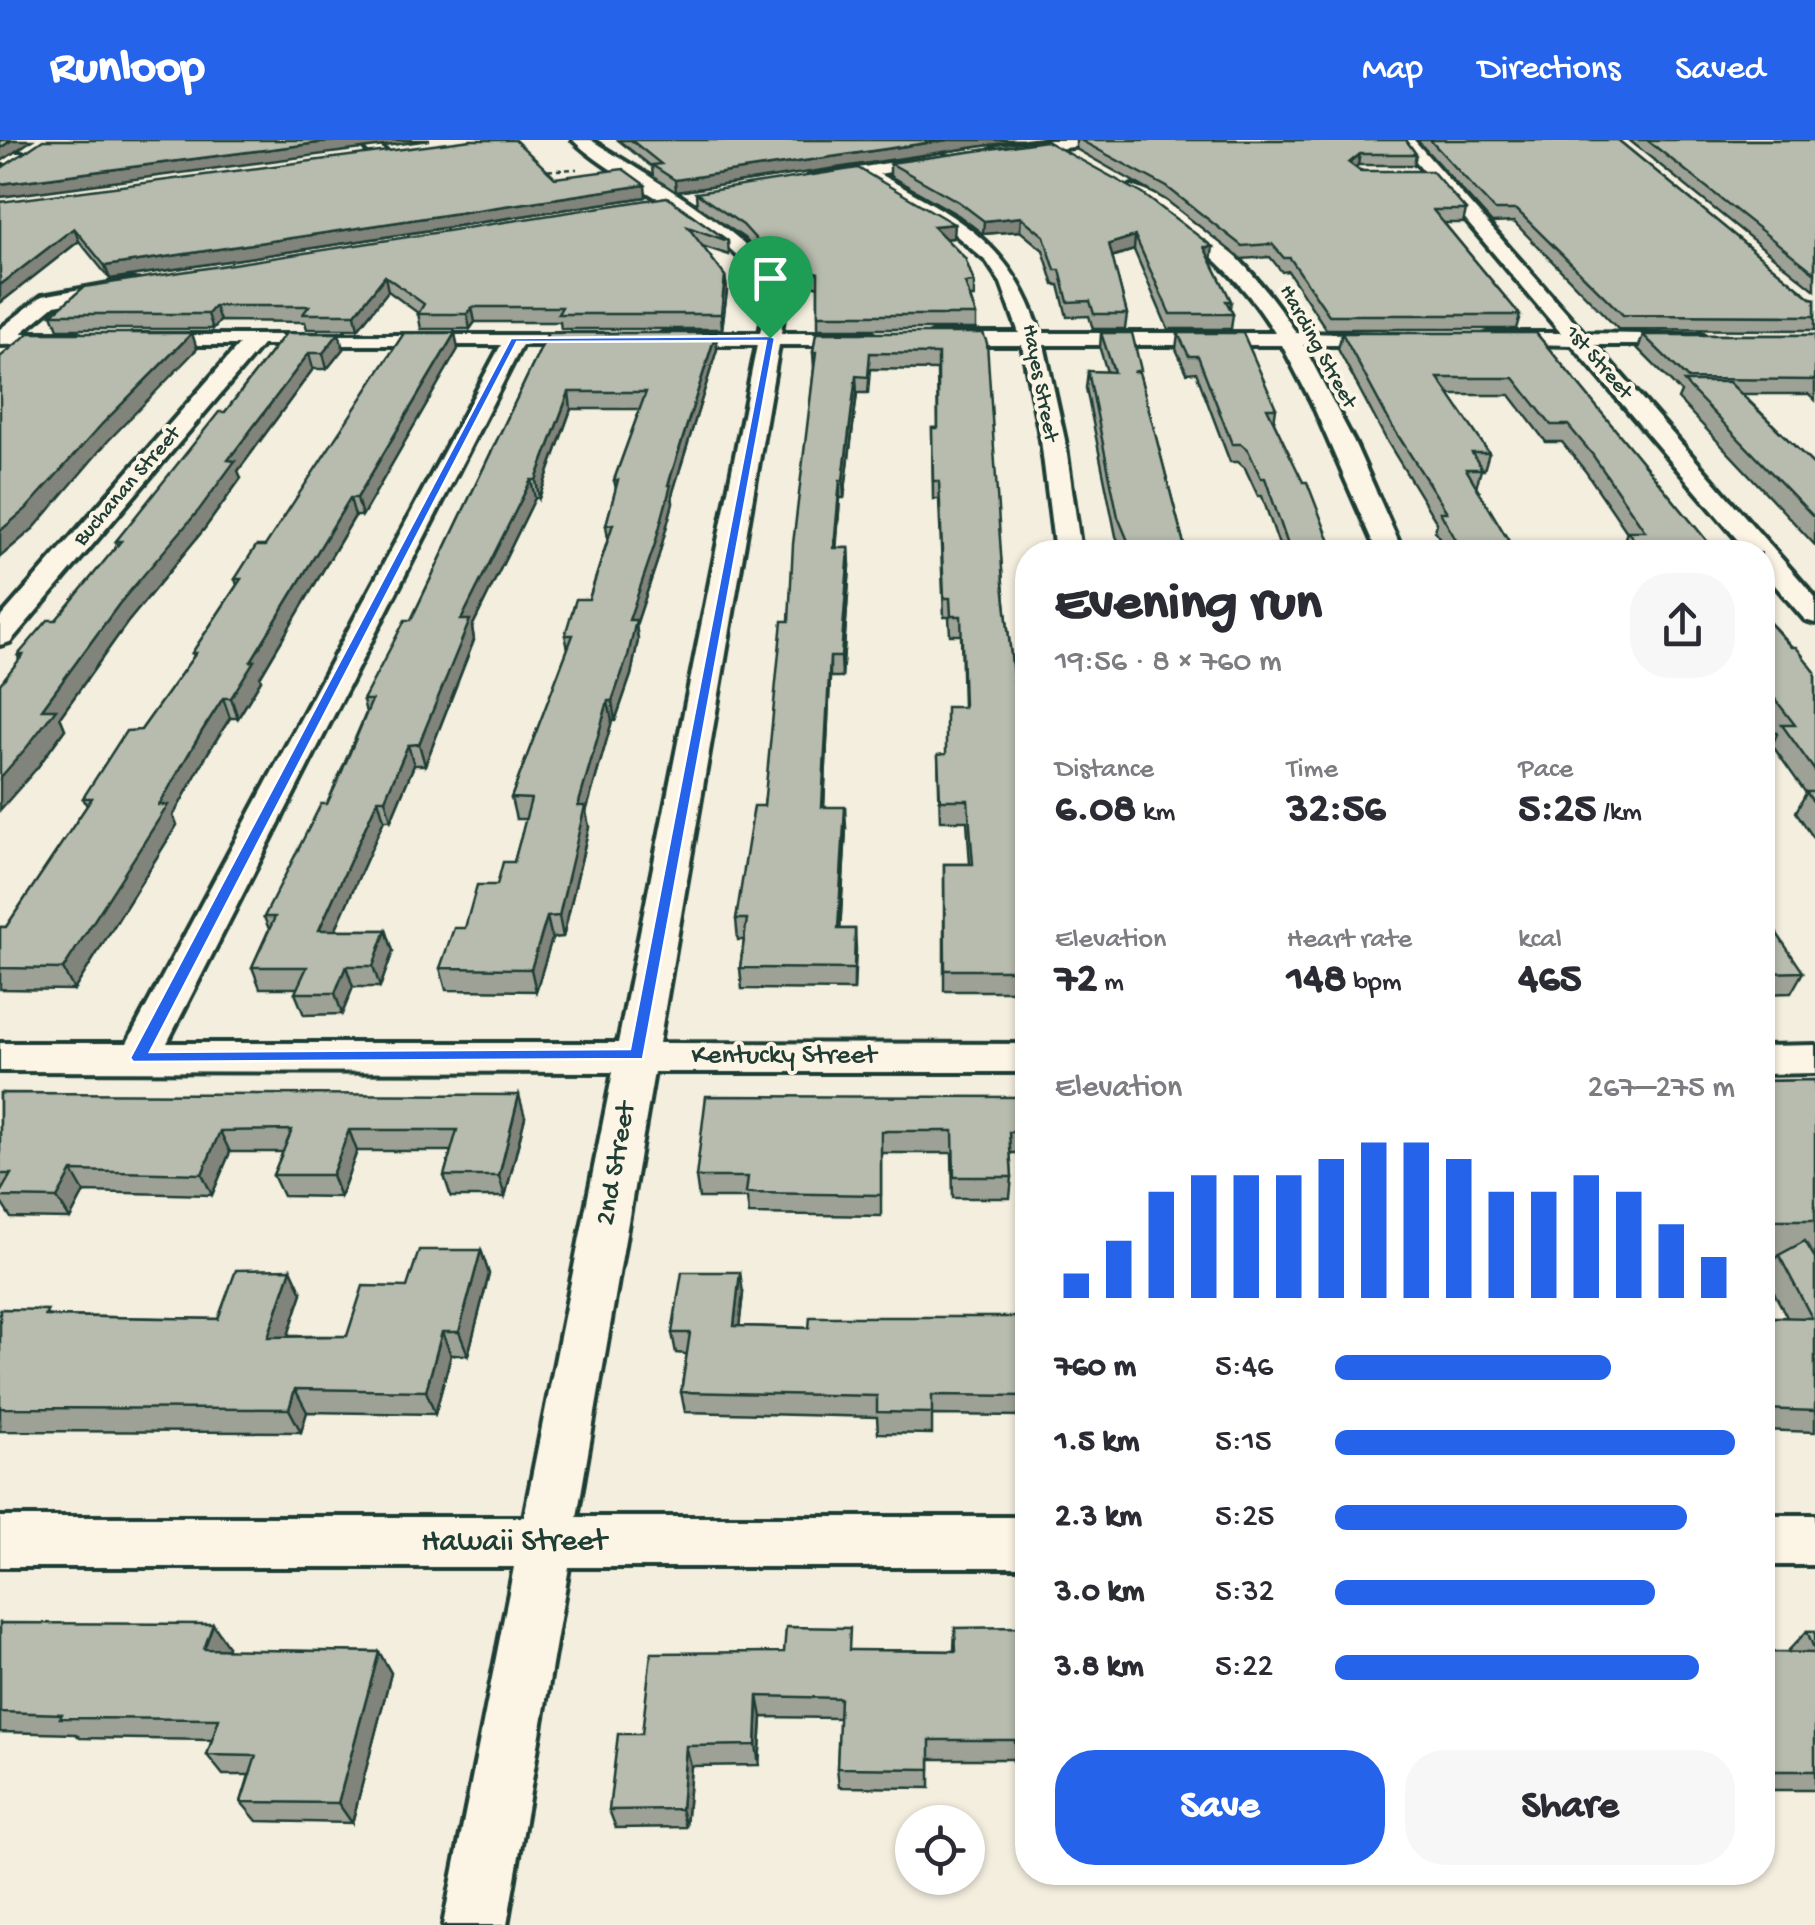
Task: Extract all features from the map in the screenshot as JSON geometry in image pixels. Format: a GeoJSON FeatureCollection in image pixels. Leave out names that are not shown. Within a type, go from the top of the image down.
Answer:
{"type":"FeatureCollection","features":[{"type":"Feature","properties":{"kind":"street"},"geometry":{"type":"LineString","coordinates":[[364,140],[380,155]]}},
{"type":"Feature","properties":{"kind":"street"},"geometry":{"type":"LineString","coordinates":[[788,184],[1088,140]]}},
{"type":"Feature","properties":{"kind":"street","name":"1st Street"},"geometry":{"type":"LineString","coordinates":[[1406,140],[1425,174],[1577,339],[1751,540]]}},
{"type":"Feature","properties":{"kind":"street"},"geometry":{"type":"LineString","coordinates":[[1048,145],[1089,166]]}},
{"type":"Feature","properties":{"kind":"street"},"geometry":{"type":"LineString","coordinates":[[352,158],[404,152]]}},
{"type":"Feature","properties":{"kind":"street"},"geometry":{"type":"LineString","coordinates":[[0,158],[28,154],[0,174]]}},
{"type":"Feature","properties":{"kind":"street","name":"2nd Street"},"geometry":{"type":"LineString","coordinates":[[475,1925],[774,313],[770,286],[738,246],[585,154]]}},
{"type":"Feature","properties":{"kind":"street","name":"Hayes Street"},"geometry":{"type":"LineString","coordinates":[[862,172],[944,218],[993,257],[1020,296],[1033,340],[1066,540]]}},
{"type":"Feature","properties":{"kind":"street","name":"Harding Street"},"geometry":{"type":"LineString","coordinates":[[1120,184],[1198,234],[1235,264],[1257,290],[1338,434],[1385,540]]}},
{"type":"Feature","properties":{"kind":"street"},"geometry":{"type":"LineString","coordinates":[[0,339],[48,300],[147,283]]}},
{"type":"Feature","properties":{"kind":"street"},"geometry":{"type":"LineString","coordinates":[[0,339],[609,339]]}},
{"type":"Feature","properties":{"kind":"street","name":"Buchanan Street"},"geometry":{"type":"LineString","coordinates":[[0,636],[256,339]]}},
{"type":"Feature","properties":{"kind":"street"},"geometry":{"type":"LineString","coordinates":[[647,339],[1424,340]]}},
{"type":"Feature","properties":{"kind":"street"},"geometry":{"type":"LineString","coordinates":[[138,1058],[514,340]]}},
{"type":"Feature","properties":{"kind":"street"},"geometry":{"type":"LineString","coordinates":[[1463,340],[1717,340]]}},
{"type":"Feature","properties":{"kind":"street","name":"1st Street"},"geometry":{"type":"LineString","coordinates":[[1775,568],[1815,614]]}},
{"type":"Feature","properties":{"kind":"street","name":"Kentucky Street"},"geometry":{"type":"LineString","coordinates":[[0,1057],[1015,1058]]}},
{"type":"Feature","properties":{"kind":"street"},"geometry":{"type":"LineString","coordinates":[[1775,1060],[1815,1060]]}},
{"type":"Feature","properties":{"kind":"street"},"geometry":{"type":"LineString","coordinates":[[1775,1540],[1815,1540]]}},
{"type":"Feature","properties":{"kind":"street","name":"Hawaii Street"},"geometry":{"type":"LineString","coordinates":[[0,1542],[1015,1542]]}},
{"type":"Feature","properties":{"kind":"path"},"geometry":{"type":"LineString","coordinates":[[530,170],[585,154]]}},
{"type":"Feature","properties":{"kind":"building"},"geometry":{"type":"Polygon","coordinates":[[[43,140],[341,140],[0,184],[0,169],[43,140]]]}},
{"type":"Feature","properties":{"kind":"building"},"geometry":{"type":"Polygon","coordinates":[[[471,140],[515,140],[555,178],[623,169],[645,185],[105,266],[74,228],[0,285],[0,202],[471,140]]]}},
{"type":"Feature","properties":{"kind":"building"},"geometry":{"type":"Polygon","coordinates":[[[631,140],[947,140],[675,180],[652,165],[661,164],[631,140]]]}},
{"type":"Feature","properties":{"kind":"building"},"geometry":{"type":"Polygon","coordinates":[[[1080,140],[1406,140],[1416,154],[1360,154],[1349,163],[1360,171],[1432,171],[1466,210],[1433,210],[1520,315],[1329,315],[1290,258],[1284,258],[1272,244],[1242,246],[1167,187],[1080,140]]]}},
{"type":"Feature","properties":{"kind":"building"},"geometry":{"type":"Polygon","coordinates":[[[1430,140],[1618,140],[1815,299],[1815,316],[1623,315],[1517,210],[1495,210],[1430,140]]]}},
{"type":"Feature","properties":{"kind":"building"},"geometry":{"type":"Polygon","coordinates":[[[1647,140],[1815,140],[1815,273],[1647,140]]]}},
{"type":"Feature","properties":{"kind":"building"},"geometry":{"type":"Polygon","coordinates":[[[1046,141],[1143,194],[1213,247],[1204,247],[1231,301],[1226,301],[1233,314],[1170,314],[1135,236],[1109,244],[1127,314],[1094,314],[1090,301],[1068,302],[1060,270],[1055,270],[1044,236],[1021,217],[984,221],[959,202],[890,163],[1046,141]]]}},
{"type":"Feature","properties":{"kind":"building"},"geometry":{"type":"Polygon","coordinates":[[[858,168],[954,224],[933,226],[965,258],[974,282],[965,283],[976,315],[818,315],[818,273],[772,257],[743,225],[696,193],[858,168]]]}},
{"type":"Feature","properties":{"kind":"building"},"geometry":{"type":"Polygon","coordinates":[[[667,197],[728,241],[688,227],[725,276],[721,314],[558,314],[562,307],[472,307],[467,314],[418,314],[424,304],[385,276],[355,314],[303,314],[309,306],[215,306],[208,314],[52,314],[84,287],[667,197]]]}},
{"type":"Feature","properties":{"kind":"building"},"geometry":{"type":"Polygon","coordinates":[[[29,333],[192,333],[102,424],[26,509],[0,531],[0,357],[29,333]]]}},
{"type":"Feature","properties":{"kind":"building"},"geometry":{"type":"Polygon","coordinates":[[[286,333],[339,333],[323,353],[309,353],[228,460],[235,461],[199,510],[119,604],[42,709],[56,709],[0,778],[0,684],[23,655],[18,655],[48,620],[56,620],[286,333]]]}},
{"type":"Feature","properties":{"kind":"building"},"geometry":{"type":"Polygon","coordinates":[[[404,333],[455,333],[357,498],[350,498],[231,698],[223,698],[202,731],[159,805],[168,805],[63,969],[0,968],[0,927],[6,927],[92,798],[83,798],[126,731],[141,730],[196,653],[192,653],[241,579],[235,579],[256,546],[265,546],[404,333]]]}},
{"type":"Feature","properties":{"kind":"building"},"geometry":{"type":"Polygon","coordinates":[[[548,333],[716,333],[629,620],[636,620],[628,656],[612,701],[608,701],[578,806],[585,806],[559,916],[547,917],[531,969],[440,968],[454,928],[465,928],[477,885],[497,885],[503,862],[514,862],[531,799],[511,798],[573,635],[565,635],[576,599],[589,599],[613,524],[606,525],[618,480],[614,480],[646,392],[569,392],[536,480],[531,480],[461,620],[470,620],[419,744],[408,745],[385,799],[378,799],[319,930],[386,930],[373,966],[346,966],[335,993],[295,993],[307,967],[252,967],[275,917],[264,917],[321,804],[327,804],[372,700],[363,700],[405,620],[411,620],[548,333]]]}},
{"type":"Feature","properties":{"kind":"building"},"geometry":{"type":"Polygon","coordinates":[[[816,333],[983,333],[987,343],[1003,584],[1015,692],[1015,970],[945,970],[944,864],[973,864],[968,800],[940,800],[938,755],[946,754],[946,707],[964,707],[961,616],[951,616],[950,598],[944,598],[939,481],[933,481],[932,428],[938,428],[938,354],[870,353],[868,377],[856,376],[840,480],[834,548],[849,548],[841,657],[830,657],[822,807],[845,807],[838,929],[855,929],[854,969],[740,968],[747,919],[736,919],[754,806],[764,806],[782,621],[789,621],[816,333]]]}},
{"type":"Feature","properties":{"kind":"building"},"geometry":{"type":"Polygon","coordinates":[[[1101,333],[1132,333],[1141,370],[1133,372],[1139,372],[1183,540],[1128,540],[1118,517],[1088,371],[1114,372],[1101,333]]]}},
{"type":"Feature","properties":{"kind":"building"},"geometry":{"type":"Polygon","coordinates":[[[1178,333],[1243,333],[1276,408],[1267,408],[1303,482],[1307,482],[1329,540],[1286,540],[1265,478],[1261,478],[1248,450],[1241,444],[1232,444],[1198,356],[1189,356],[1178,333]]]}},
{"type":"Feature","properties":{"kind":"building"},"geometry":{"type":"Polygon","coordinates":[[[1342,333],[1536,333],[1706,540],[1635,540],[1627,531],[1645,531],[1592,454],[1568,425],[1551,425],[1514,378],[1438,378],[1489,453],[1472,453],[1482,469],[1466,469],[1508,540],[1456,540],[1440,512],[1447,512],[1392,426],[1342,333]]]}},
{"type":"Feature","properties":{"kind":"building"},"geometry":{"type":"Polygon","coordinates":[[[1643,335],[1815,335],[1815,380],[1688,379],[1643,335]]]}},
{"type":"Feature","properties":{"kind":"building"},"geometry":{"type":"Polygon","coordinates":[[[1684,382],[1729,382],[1815,466],[1815,518],[1684,382]]]}},
{"type":"Feature","properties":{"kind":"building"},"geometry":{"type":"Polygon","coordinates":[[[1775,629],[1791,647],[1796,647],[1815,672],[1815,771],[1782,725],[1795,725],[1775,699],[1775,629]]]}},
{"type":"Feature","properties":{"kind":"building"},"geometry":{"type":"Polygon","coordinates":[[[1776,932],[1803,972],[1775,973],[1776,932]]]}},
{"type":"Feature","properties":{"kind":"building"},"geometry":{"type":"Polygon","coordinates":[[[1815,1080],[1815,1220],[1775,1220],[1775,1081],[1815,1080]]]}},
{"type":"Feature","properties":{"kind":"building"},"geometry":{"type":"Polygon","coordinates":[[[0,1093],[519,1095],[499,1176],[444,1176],[457,1130],[349,1130],[332,1175],[273,1175],[292,1130],[220,1131],[202,1174],[72,1171],[57,1198],[0,1197],[11,1174],[0,1174],[0,1093]]]}},
{"type":"Feature","properties":{"kind":"building"},"geometry":{"type":"Polygon","coordinates":[[[706,1096],[1015,1097],[1015,1132],[1009,1132],[1012,1177],[954,1177],[953,1131],[881,1131],[881,1195],[746,1193],[748,1177],[696,1177],[706,1096]]]}},
{"type":"Feature","properties":{"kind":"building"},"geometry":{"type":"Polygon","coordinates":[[[1805,1241],[1815,1258],[1815,1411],[1775,1409],[1775,1317],[1812,1318],[1779,1255],[1805,1241]]]}},
{"type":"Feature","properties":{"kind":"building"},"geometry":{"type":"Polygon","coordinates":[[[419,1250],[481,1250],[459,1332],[442,1332],[426,1391],[295,1389],[289,1409],[0,1408],[0,1309],[48,1310],[45,1316],[218,1319],[236,1270],[291,1269],[268,1337],[347,1336],[363,1286],[407,1287],[419,1250]]]}},
{"type":"Feature","properties":{"kind":"building"},"geometry":{"type":"Polygon","coordinates":[[[682,1272],[740,1272],[734,1326],[809,1328],[810,1317],[1015,1317],[1015,1396],[932,1395],[932,1413],[877,1412],[877,1396],[681,1392],[690,1333],[672,1333],[682,1272]]]}},
{"type":"Feature","properties":{"kind":"building"},"geometry":{"type":"Polygon","coordinates":[[[0,1623],[213,1624],[204,1649],[379,1652],[338,1803],[241,1802],[256,1756],[207,1755],[219,1719],[60,1718],[62,1714],[0,1712],[0,1623]]]}},
{"type":"Feature","properties":{"kind":"building"},"geometry":{"type":"Polygon","coordinates":[[[786,1627],[850,1628],[849,1650],[956,1651],[955,1628],[1015,1627],[1015,1740],[930,1740],[930,1769],[837,1768],[840,1698],[758,1696],[756,1745],[686,1746],[681,1809],[609,1810],[618,1734],[642,1734],[651,1653],[784,1652],[786,1627]]]}},
{"type":"Feature","properties":{"kind":"building"},"geometry":{"type":"Polygon","coordinates":[[[1807,1631],[1815,1631],[1815,1651],[1807,1631]]]}},
{"type":"Feature","properties":{"kind":"building"},"geometry":{"type":"Polygon","coordinates":[[[1775,1652],[1815,1653],[1815,1771],[1775,1771],[1775,1652]]]}},
{"type":"Feature","properties":{"kind":"route"},"geometry":{"type":"LineString","coordinates":[[770,338],[637,1055],[138,1058],[514,340],[770,338]]}}]}
